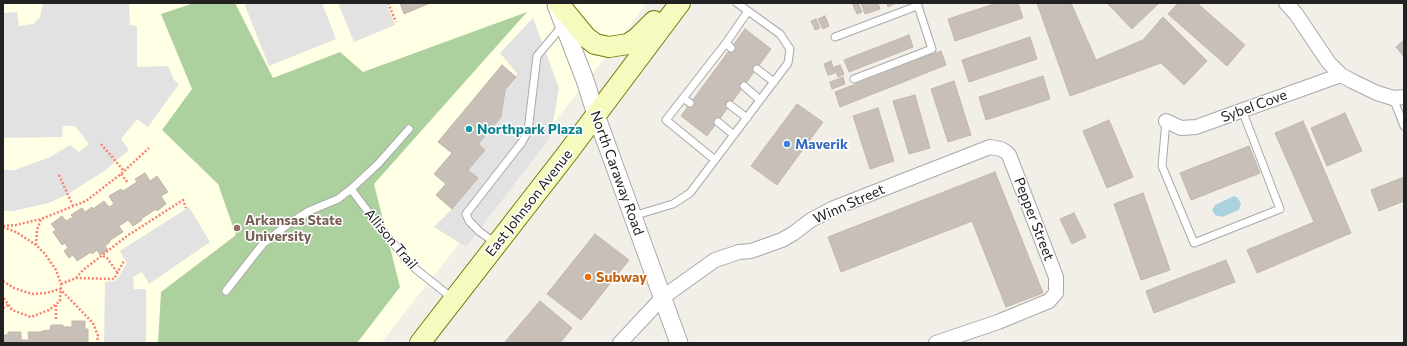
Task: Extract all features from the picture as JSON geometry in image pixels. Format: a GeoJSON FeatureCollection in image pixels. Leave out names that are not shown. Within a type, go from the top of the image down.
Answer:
{"type":"FeatureCollection","features":[{"type":"Feature","properties":{"kind":"main road"},"geometry":{"type":"LineString","coordinates":[[556,3],[586,37],[595,44],[609,48],[628,44],[637,38],[672,3]]}},
{"type":"Feature","properties":{"kind":"main road","name":"East Johnson Avenue"},"geometry":{"type":"LineString","coordinates":[[420,343],[596,115],[680,3]]}},
{"type":"Feature","properties":{"kind":"street","name":"North Caraway Road"},"geometry":{"type":"LineString","coordinates":[[556,3],[679,343]]}},
{"type":"Feature","properties":{"kind":"street"},"geometry":{"type":"LineString","coordinates":[[1286,3],[1296,14],[1329,63],[1341,75],[1377,93],[1398,98]]}},
{"type":"Feature","properties":{"kind":"street","name":"Sybel Cove"},"geometry":{"type":"LineString","coordinates":[[1166,121],[1181,128],[1196,127],[1341,75]]}},
{"type":"Feature","properties":{"kind":"street","name":"Winn Street"},"geometry":{"type":"LineString","coordinates":[[620,343],[663,297],[715,260],[740,252],[751,251],[782,240],[811,220],[834,208],[990,147],[1001,149]]}},
{"type":"Feature","properties":{"kind":"street","name":"Pepper Street"},"geometry":{"type":"LineString","coordinates":[[936,343],[998,322],[1049,302],[1056,293],[1056,277],[1009,155],[1001,149]]}},
{"type":"Feature","properties":{"kind":"lane"},"geometry":{"type":"LineString","coordinates":[[633,216],[674,204],[690,193],[788,63],[790,49],[780,34],[737,3]]}},
{"type":"Feature","properties":{"kind":"lane"},"geometry":{"type":"LineString","coordinates":[[834,37],[917,4],[932,49],[854,79]]}},
{"type":"Feature","properties":{"kind":"lane"},"geometry":{"type":"LineString","coordinates":[[715,160],[666,120],[697,80],[714,65],[748,11]]}},
{"type":"Feature","properties":{"kind":"lane"},"geometry":{"type":"LineString","coordinates":[[497,244],[469,221],[466,214],[522,142],[528,131],[537,56],[563,25]]}},
{"type":"Feature","properties":{"kind":"lane"},"geometry":{"type":"LineString","coordinates":[[757,69],[774,82]]}},
{"type":"Feature","properties":{"kind":"lane"},"geometry":{"type":"LineString","coordinates":[[697,80],[704,85]]}},
{"type":"Feature","properties":{"kind":"lane"},"geometry":{"type":"LineString","coordinates":[[744,86],[760,100]]}},
{"type":"Feature","properties":{"kind":"lane"},"geometry":{"type":"LineString","coordinates":[[683,98],[690,103]]}},
{"type":"Feature","properties":{"kind":"lane"},"geometry":{"type":"LineString","coordinates":[[1398,98],[1404,126]]}},
{"type":"Feature","properties":{"kind":"lane"},"geometry":{"type":"LineString","coordinates":[[730,105],[747,118]]}},
{"type":"Feature","properties":{"kind":"lane"},"geometry":{"type":"LineString","coordinates":[[1166,121],[1162,166],[1194,243],[1280,209],[1242,110]]}},
{"type":"Feature","properties":{"kind":"lane"},"geometry":{"type":"LineString","coordinates":[[718,122],[734,135]]}},
{"type":"Feature","properties":{"kind":"lane"},"geometry":{"type":"LineString","coordinates":[[226,291],[263,244],[288,224],[309,211],[338,198],[351,189],[378,164],[408,130]]}},
{"type":"Feature","properties":{"kind":"lane","name":"Allison Trail"},"geometry":{"type":"LineString","coordinates":[[351,189],[412,266],[454,300]]}},
{"type":"Feature","properties":{"kind":"path"},"geometry":{"type":"LineString","coordinates":[[388,3],[396,22]]}},
{"type":"Feature","properties":{"kind":"path"},"geometry":{"type":"LineString","coordinates":[[101,144],[124,171]]}},
{"type":"Feature","properties":{"kind":"path"},"geometry":{"type":"LineString","coordinates":[[3,226],[41,219],[86,201],[121,174],[149,148]]}},
{"type":"Feature","properties":{"kind":"path"},"geometry":{"type":"LineString","coordinates":[[59,174],[73,206]]}},
{"type":"Feature","properties":{"kind":"path"},"geometry":{"type":"LineString","coordinates":[[121,174],[128,183]]}},
{"type":"Feature","properties":{"kind":"path"},"geometry":{"type":"LineString","coordinates":[[76,278],[83,270],[127,236],[183,200],[186,208]]}},
{"type":"Feature","properties":{"kind":"path"},"geometry":{"type":"LineString","coordinates":[[36,245],[37,230],[41,219]]}},
{"type":"Feature","properties":{"kind":"path"},"geometry":{"type":"LineString","coordinates":[[3,226],[16,232],[36,245],[45,254],[56,270],[60,284],[60,301],[49,310],[31,317],[12,310],[3,297]]}},
{"type":"Feature","properties":{"kind":"path"},"geometry":{"type":"LineString","coordinates":[[103,256],[107,258],[117,272]]}},
{"type":"Feature","properties":{"kind":"path"},"geometry":{"type":"LineString","coordinates":[[60,284],[76,278],[91,280],[114,279],[124,262]]}},
{"type":"Feature","properties":{"kind":"path"},"geometry":{"type":"LineString","coordinates":[[3,281],[14,288],[32,294],[46,293],[60,289]]}},
{"type":"Feature","properties":{"kind":"path"},"geometry":{"type":"LineString","coordinates":[[60,289],[93,323],[98,336],[97,343]]}},
{"type":"Feature","properties":{"kind":"path"},"geometry":{"type":"LineString","coordinates":[[56,304],[56,320]]}},
{"type":"Feature","properties":{"kind":"path"},"geometry":{"type":"LineString","coordinates":[[3,308],[8,305]]}},
{"type":"Feature","properties":{"kind":"shaded area","name":"Arkansas State University"},"geometry":{"type":"Polygon","coordinates":[[[3,3],[646,3],[633,22],[381,343],[3,343],[3,3]]]}},
{"type":"Feature","properties":{"kind":"shaded area"},"geometry":{"type":"Polygon","coordinates":[[[43,3],[129,3],[130,25],[137,26],[137,67],[168,66],[174,80],[179,84],[148,127],[137,119],[121,139],[129,150],[103,172],[66,195],[49,203],[13,211],[3,211],[3,170],[15,170],[50,157],[70,145],[79,152],[89,144],[75,126],[63,126],[62,137],[3,138],[3,13],[17,12],[19,26],[33,24],[40,17],[43,3]]]}},
{"type":"Feature","properties":{"kind":"shaded area"},"geometry":{"type":"Polygon","coordinates":[[[244,3],[322,3],[336,39],[269,66],[244,3]]]}},
{"type":"Feature","properties":{"kind":"shaded area"},"geometry":{"type":"Polygon","coordinates":[[[338,3],[386,3],[395,25],[354,42],[338,3]]]}},
{"type":"Feature","properties":{"kind":"shaded area"},"geometry":{"type":"Polygon","coordinates":[[[533,18],[559,88],[551,134],[545,144],[466,247],[434,227],[452,209],[478,178],[468,170],[485,150],[478,144],[501,117],[505,90],[516,77],[517,73],[500,53],[533,18]]]}},
{"type":"Feature","properties":{"kind":"shaded area"},"geometry":{"type":"Polygon","coordinates":[[[189,207],[210,242],[149,284],[142,272],[133,277],[134,289],[146,289],[146,343],[104,343],[105,282],[116,281],[127,263],[120,251],[189,207]]]}},
{"type":"Feature","properties":{"kind":"green space"},"geometry":{"type":"Polygon","coordinates":[[[194,3],[235,3],[273,78],[340,52],[363,72],[527,12],[374,184],[400,287],[357,343],[158,343],[161,292],[236,235],[218,184],[162,130],[192,89],[161,14],[194,3]]]}},
{"type":"Feature","properties":{"kind":"water"},"geometry":{"type":"Polygon","coordinates":[[[1234,196],[1238,198],[1241,204],[1239,210],[1222,217],[1215,215],[1212,210],[1215,205],[1234,196]]]}},
{"type":"Feature","properties":{"kind":"building"},"geometry":{"type":"Polygon","coordinates":[[[400,3],[430,3],[404,14],[400,3]]]}},
{"type":"Feature","properties":{"kind":"building"},"geometry":{"type":"Polygon","coordinates":[[[852,3],[858,3],[862,12],[857,14],[852,3]]]}},
{"type":"Feature","properties":{"kind":"building"},"geometry":{"type":"Polygon","coordinates":[[[861,3],[878,3],[880,9],[865,14],[861,3]]]}},
{"type":"Feature","properties":{"kind":"building"},"geometry":{"type":"Polygon","coordinates":[[[887,3],[896,3],[888,7],[887,3]]]}},
{"type":"Feature","properties":{"kind":"building"},"geometry":{"type":"Polygon","coordinates":[[[997,3],[1018,3],[1023,18],[955,41],[948,19],[997,3]]]}},
{"type":"Feature","properties":{"kind":"building"},"geometry":{"type":"Polygon","coordinates":[[[1037,3],[1071,3],[1096,60],[1143,40],[1163,17],[1207,61],[1184,85],[1161,63],[1070,96],[1037,3]]]}},
{"type":"Feature","properties":{"kind":"building"},"geometry":{"type":"Polygon","coordinates":[[[1107,3],[1159,3],[1132,29],[1107,3]]]}},
{"type":"Feature","properties":{"kind":"building"},"geometry":{"type":"Polygon","coordinates":[[[1178,3],[1197,3],[1245,45],[1227,66],[1168,14],[1178,3]]]}},
{"type":"Feature","properties":{"kind":"building"},"geometry":{"type":"Polygon","coordinates":[[[825,16],[829,26],[823,29],[818,19],[825,16]]]}},
{"type":"Feature","properties":{"kind":"building"},"geometry":{"type":"Polygon","coordinates":[[[816,19],[820,28],[815,30],[811,21],[816,19]]]}},
{"type":"Feature","properties":{"kind":"building"},"geometry":{"type":"Polygon","coordinates":[[[745,29],[771,49],[707,136],[681,116],[745,29]]]}},
{"type":"Feature","properties":{"kind":"building"},"geometry":{"type":"Polygon","coordinates":[[[909,35],[913,47],[849,72],[844,60],[909,35]]]}},
{"type":"Feature","properties":{"kind":"building"},"geometry":{"type":"Polygon","coordinates":[[[1030,37],[1037,59],[969,82],[962,60],[1030,37]]]}},
{"type":"Feature","properties":{"kind":"building"},"geometry":{"type":"Polygon","coordinates":[[[1404,40],[1404,57],[1396,47],[1404,40]]]}},
{"type":"Feature","properties":{"kind":"building"},"geometry":{"type":"Polygon","coordinates":[[[941,51],[946,65],[840,107],[835,92],[941,51]]]}},
{"type":"Feature","properties":{"kind":"building"},"geometry":{"type":"Polygon","coordinates":[[[831,61],[835,73],[828,75],[824,64],[831,61]]]}},
{"type":"Feature","properties":{"kind":"building","name":"Northpark Plaza"},"geometry":{"type":"Polygon","coordinates":[[[502,65],[516,77],[505,90],[501,117],[478,144],[485,150],[468,170],[478,178],[452,209],[436,195],[446,184],[434,174],[452,153],[438,142],[502,65]]]}},
{"type":"Feature","properties":{"kind":"building"},"geometry":{"type":"Polygon","coordinates":[[[840,65],[844,74],[838,77],[834,67],[840,65]]]}},
{"type":"Feature","properties":{"kind":"building"},"geometry":{"type":"Polygon","coordinates":[[[1043,76],[1050,99],[986,120],[979,97],[1043,76]]]}},
{"type":"Feature","properties":{"kind":"building"},"geometry":{"type":"Polygon","coordinates":[[[843,77],[845,84],[832,89],[830,82],[843,77]]]}},
{"type":"Feature","properties":{"kind":"building"},"geometry":{"type":"Polygon","coordinates":[[[954,81],[971,135],[948,142],[931,89],[954,81]]]}},
{"type":"Feature","properties":{"kind":"building"},"geometry":{"type":"Polygon","coordinates":[[[915,95],[930,148],[909,154],[893,101],[915,95]]]}},
{"type":"Feature","properties":{"kind":"building","name":"Maverik"},"geometry":{"type":"Polygon","coordinates":[[[797,104],[823,122],[777,185],[751,166],[797,104]]]}},
{"type":"Feature","properties":{"kind":"building"},"geometry":{"type":"Polygon","coordinates":[[[878,108],[894,161],[870,169],[853,116],[878,108]]]}},
{"type":"Feature","properties":{"kind":"building"},"geometry":{"type":"Polygon","coordinates":[[[1345,113],[1362,151],[1327,166],[1311,128],[1345,113]]]}},
{"type":"Feature","properties":{"kind":"building"},"geometry":{"type":"Polygon","coordinates":[[[1109,120],[1133,177],[1107,188],[1083,131],[1109,120]]]}},
{"type":"Feature","properties":{"kind":"building"},"geometry":{"type":"Polygon","coordinates":[[[1303,121],[1351,233],[1257,273],[1247,250],[1314,222],[1275,133],[1303,121]]]}},
{"type":"Feature","properties":{"kind":"building"},"geometry":{"type":"Polygon","coordinates":[[[1249,146],[1260,173],[1191,200],[1180,173],[1249,146]]]}},
{"type":"Feature","properties":{"kind":"building"},"geometry":{"type":"Polygon","coordinates":[[[995,172],[1043,293],[1006,307],[972,221],[841,272],[828,237],[995,172]]]}},
{"type":"Feature","properties":{"kind":"building"},"geometry":{"type":"Polygon","coordinates":[[[145,173],[150,181],[157,176],[168,192],[161,196],[166,204],[157,211],[156,209],[141,219],[142,220],[133,226],[128,220],[119,226],[123,232],[109,241],[110,242],[105,246],[108,250],[100,255],[97,250],[77,261],[73,255],[69,258],[64,251],[68,248],[65,243],[62,245],[53,232],[56,230],[51,224],[62,216],[66,221],[73,217],[71,215],[82,208],[85,212],[92,207],[93,209],[104,201],[109,207],[114,204],[109,196],[121,189],[123,191],[137,182],[135,179],[145,173]]]}},
{"type":"Feature","properties":{"kind":"building"},"geometry":{"type":"Polygon","coordinates":[[[1404,177],[1404,201],[1379,211],[1371,190],[1404,177]]]}},
{"type":"Feature","properties":{"kind":"building"},"geometry":{"type":"Polygon","coordinates":[[[1143,193],[1170,270],[1141,280],[1114,204],[1143,193]]]}},
{"type":"Feature","properties":{"kind":"building"},"geometry":{"type":"Polygon","coordinates":[[[1074,213],[1086,237],[1072,244],[1060,219],[1074,213]]]}},
{"type":"Feature","properties":{"kind":"building","name":"Subway"},"geometry":{"type":"Polygon","coordinates":[[[595,234],[629,260],[581,320],[547,294],[595,234]]]}},
{"type":"Feature","properties":{"kind":"building"},"geometry":{"type":"Polygon","coordinates":[[[1226,260],[1235,282],[1154,313],[1146,291],[1226,260]]]}},
{"type":"Feature","properties":{"kind":"building"},"geometry":{"type":"Polygon","coordinates":[[[540,301],[572,328],[560,343],[504,343],[540,301]]]}},
{"type":"Feature","properties":{"kind":"building"},"geometry":{"type":"Polygon","coordinates":[[[72,321],[85,321],[85,329],[88,329],[88,343],[3,343],[3,335],[8,335],[8,332],[21,332],[21,340],[29,340],[28,332],[42,332],[50,330],[51,325],[72,327],[72,321]]]}},
{"type":"Feature","properties":{"kind":"place","name":"Northpark Plaza"},"geometry":{"type":"Point","coordinates":[469,129]}},
{"type":"Feature","properties":{"kind":"place","name":"Maverik"},"geometry":{"type":"Point","coordinates":[787,144]}},
{"type":"Feature","properties":{"kind":"place","name":"Arkansas State University"},"geometry":{"type":"Point","coordinates":[237,228]}},
{"type":"Feature","properties":{"kind":"place","name":"Subway"},"geometry":{"type":"Point","coordinates":[588,277]}}]}
